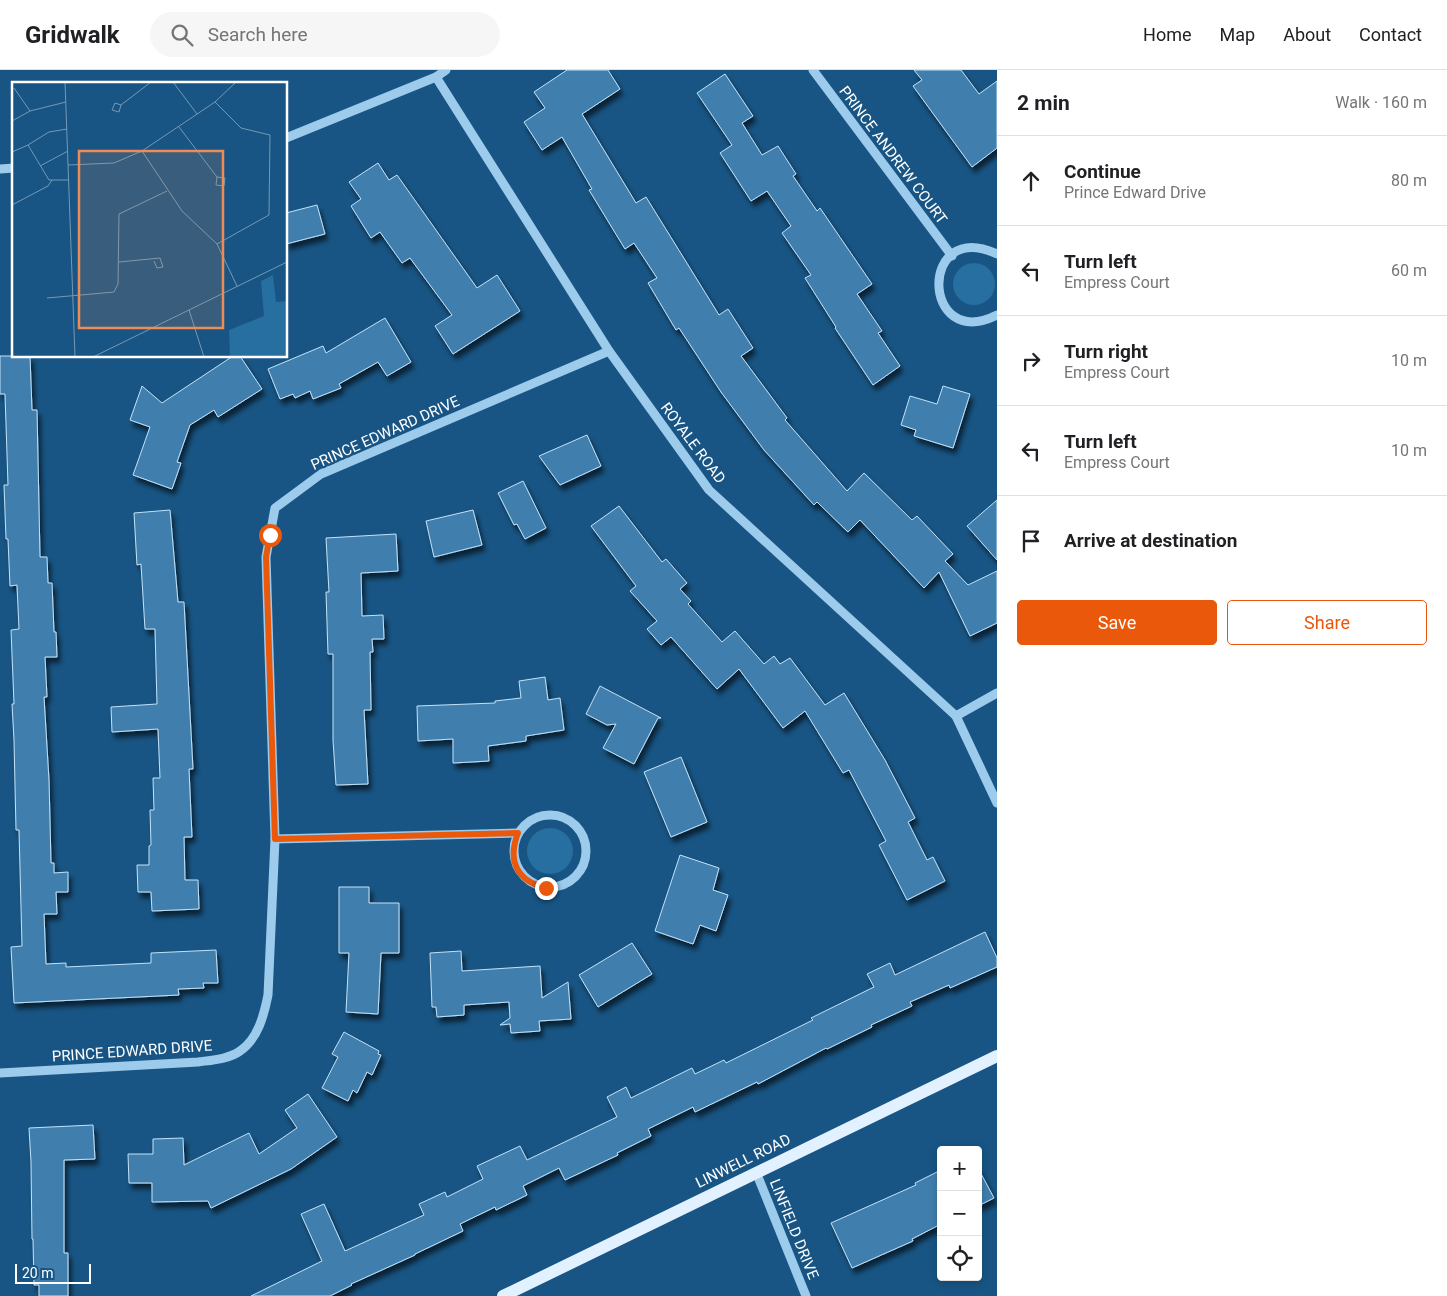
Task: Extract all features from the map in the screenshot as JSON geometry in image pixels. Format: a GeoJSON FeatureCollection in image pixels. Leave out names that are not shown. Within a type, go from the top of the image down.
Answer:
{"type":"FeatureCollection","features":[{"type":"Feature","properties":{"kind":"main road","name":"LINWELL ROAD"},"geometry":{"type":"LineString","coordinates":[[503,1296],[997,1056]]}},
{"type":"Feature","properties":{"kind":"street"},"geometry":{"type":"LineString","coordinates":[[288,137],[436,77],[446,70]]}},
{"type":"Feature","properties":{"kind":"street","name":"PRINCE ANDREW COURT"},"geometry":{"type":"LineString","coordinates":[[813,70],[952,256]]}},
{"type":"Feature","properties":{"kind":"street","name":"ROYALE ROAD"},"geometry":{"type":"LineString","coordinates":[[436,77],[609,351],[709,490],[956,716],[997,803]]}},
{"type":"Feature","properties":{"kind":"street"},"geometry":{"type":"LineString","coordinates":[[997,254],[985,249],[963,249],[942,266],[938,279],[939,296],[945,308],[956,317],[968,322],[986,321],[997,315]]}},
{"type":"Feature","properties":{"kind":"street","name":"PRINCE EDWARD DRIVE"},"geometry":{"type":"LineString","coordinates":[[0,1073],[198,1062],[220,1059],[240,1052],[259,1027],[265,1012],[268,995],[275,839],[266,557],[274,508],[321,474],[609,351]]}},
{"type":"Feature","properties":{"kind":"street"},"geometry":{"type":"LineString","coordinates":[[956,716],[997,693]]}},
{"type":"Feature","properties":{"kind":"street"},"geometry":{"type":"LineString","coordinates":[[559,816],[570,821],[582,834],[586,851],[584,863],[579,874],[570,882],[559,887],[546,888],[534,885],[524,878],[517,868],[513,856],[513,844],[518,833],[525,824],[535,817],[559,816]]}},
{"type":"Feature","properties":{"kind":"street"},"geometry":{"type":"LineString","coordinates":[[275,839],[518,833]]}},
{"type":"Feature","properties":{"kind":"street","name":"LINFIELD DRIVE"},"geometry":{"type":"LineString","coordinates":[[756,1172],[806,1296]]}},
{"type":"Feature","properties":{"kind":"shaded area"},"geometry":{"type":"Polygon","coordinates":[[[974,263],[989,269],[995,284],[989,299],[974,305],[959,299],[953,284],[959,269],[974,263]]]}},
{"type":"Feature","properties":{"kind":"shaded area"},"geometry":{"type":"Polygon","coordinates":[[[545,828],[555,828],[569,838],[573,851],[569,864],[563,870],[555,874],[545,874],[531,864],[527,856],[527,846],[537,832],[545,828]]]}},
{"type":"Feature","properties":{"kind":"building"},"geometry":{"type":"Polygon","coordinates":[[[567,70],[608,70],[620,89],[582,114],[636,203],[646,197],[719,315],[728,309],[753,348],[741,356],[787,418],[785,420],[847,491],[864,473],[912,520],[917,516],[953,554],[945,561],[968,585],[997,571],[997,623],[970,636],[939,572],[924,588],[860,520],[848,532],[817,502],[814,505],[764,450],[721,392],[679,328],[676,330],[648,283],[657,278],[634,243],[625,249],[589,190],[592,189],[562,137],[542,150],[524,122],[545,108],[534,92],[567,70]]]}},
{"type":"Feature","properties":{"kind":"building"},"geometry":{"type":"Polygon","coordinates":[[[914,70],[961,70],[979,94],[997,81],[997,148],[972,167],[913,86],[922,80],[914,70]]]}},
{"type":"Feature","properties":{"kind":"building"},"geometry":{"type":"Polygon","coordinates":[[[725,74],[753,116],[742,123],[762,155],[778,146],[796,174],[793,176],[817,211],[820,208],[872,284],[857,294],[882,331],[878,333],[900,366],[873,385],[805,278],[811,275],[782,233],[791,226],[767,191],[751,201],[720,153],[732,145],[697,93],[725,74]]]}},
{"type":"Feature","properties":{"kind":"building"},"geometry":{"type":"Polygon","coordinates":[[[378,163],[389,180],[397,175],[477,288],[497,275],[520,311],[453,354],[435,326],[452,315],[410,258],[402,263],[380,232],[371,238],[351,206],[361,199],[349,182],[378,163]]]}},
{"type":"Feature","properties":{"kind":"building"},"geometry":{"type":"Polygon","coordinates":[[[317,205],[325,234],[288,243],[288,212],[317,205]]]}},
{"type":"Feature","properties":{"kind":"building"},"geometry":{"type":"Polygon","coordinates":[[[385,318],[411,362],[387,376],[378,362],[339,384],[341,388],[313,399],[310,391],[295,398],[293,394],[280,399],[268,369],[323,346],[326,353],[385,318]]]}},
{"type":"Feature","properties":{"kind":"building"},"geometry":{"type":"Polygon","coordinates":[[[0,356],[30,358],[32,410],[37,410],[40,557],[47,557],[48,583],[52,583],[54,632],[56,632],[57,657],[45,657],[47,697],[44,697],[51,863],[54,863],[54,873],[68,872],[68,892],[56,892],[57,914],[44,914],[46,964],[66,963],[66,967],[151,963],[151,953],[216,950],[218,983],[203,983],[204,988],[178,989],[179,995],[14,1003],[11,947],[22,946],[19,830],[16,830],[11,630],[19,629],[17,585],[10,586],[8,539],[6,539],[4,485],[8,485],[5,394],[0,394],[0,356]]]}},
{"type":"Feature","properties":{"kind":"building"},"geometry":{"type":"Polygon","coordinates":[[[230,358],[241,358],[262,389],[218,417],[214,410],[190,425],[177,462],[181,463],[172,489],[133,475],[150,427],[130,420],[142,386],[162,403],[230,358]]]}},
{"type":"Feature","properties":{"kind":"building"},"geometry":{"type":"Polygon","coordinates":[[[943,386],[970,394],[953,448],[914,436],[916,430],[901,425],[910,396],[937,404],[943,386]]]}},
{"type":"Feature","properties":{"kind":"building"},"geometry":{"type":"Polygon","coordinates":[[[587,435],[601,466],[560,485],[539,456],[587,435]]]}},
{"type":"Feature","properties":{"kind":"building"},"geometry":{"type":"Polygon","coordinates":[[[523,481],[546,528],[525,539],[517,524],[514,525],[498,493],[523,481]]]}},
{"type":"Feature","properties":{"kind":"building"},"geometry":{"type":"Polygon","coordinates":[[[997,500],[997,560],[967,526],[997,500]]]}},
{"type":"Feature","properties":{"kind":"building"},"geometry":{"type":"Polygon","coordinates":[[[619,506],[662,562],[666,559],[687,583],[680,589],[691,601],[688,604],[722,642],[735,631],[764,664],[774,656],[780,664],[790,658],[825,705],[844,693],[885,760],[915,818],[908,822],[927,860],[933,857],[945,881],[907,900],[879,845],[886,841],[849,770],[843,773],[805,711],[783,728],[739,669],[717,689],[671,637],[661,645],[647,629],[657,621],[630,591],[636,586],[591,526],[619,506]]]}},
{"type":"Feature","properties":{"kind":"building"},"geometry":{"type":"Polygon","coordinates":[[[170,510],[178,602],[184,602],[193,769],[189,769],[192,837],[184,837],[185,880],[198,880],[199,909],[152,911],[151,892],[138,892],[137,865],[149,865],[149,846],[151,845],[150,810],[154,810],[153,778],[160,778],[158,729],[112,732],[111,707],[157,704],[155,629],[145,629],[141,564],[137,565],[134,513],[170,510]]]}},
{"type":"Feature","properties":{"kind":"building"},"geometry":{"type":"Polygon","coordinates":[[[473,510],[482,545],[434,557],[426,521],[473,510]]]}},
{"type":"Feature","properties":{"kind":"building"},"geometry":{"type":"Polygon","coordinates":[[[396,534],[398,571],[361,573],[362,616],[383,615],[384,639],[372,639],[373,652],[370,652],[371,710],[364,710],[368,784],[336,785],[333,740],[333,654],[328,654],[326,592],[329,592],[326,538],[396,534]]]}},
{"type":"Feature","properties":{"kind":"building"},"geometry":{"type":"Polygon","coordinates":[[[545,677],[548,700],[560,698],[564,730],[526,736],[526,741],[488,746],[489,761],[453,763],[453,739],[418,741],[417,706],[495,703],[495,701],[521,698],[519,681],[545,677]]]}},
{"type":"Feature","properties":{"kind":"building"},"geometry":{"type":"Polygon","coordinates":[[[600,686],[661,718],[658,718],[634,764],[603,748],[616,724],[607,725],[586,714],[600,686]]]}},
{"type":"Feature","properties":{"kind":"building"},"geometry":{"type":"Polygon","coordinates":[[[681,757],[707,822],[671,837],[644,772],[681,757]]]}},
{"type":"Feature","properties":{"kind":"building"},"geometry":{"type":"Polygon","coordinates":[[[680,855],[719,868],[713,890],[728,895],[716,931],[700,925],[693,944],[655,931],[680,855]]]}},
{"type":"Feature","properties":{"kind":"building"},"geometry":{"type":"Polygon","coordinates":[[[339,887],[369,887],[369,903],[399,903],[399,953],[381,953],[378,1014],[346,1012],[349,953],[339,953],[339,887]]]}},
{"type":"Feature","properties":{"kind":"building"},"geometry":{"type":"Polygon","coordinates":[[[985,932],[997,958],[997,967],[950,988],[949,985],[910,1002],[912,1006],[871,1025],[872,1027],[826,1048],[758,1084],[757,1082],[695,1112],[693,1107],[648,1129],[651,1136],[617,1153],[618,1155],[565,1180],[559,1168],[523,1186],[527,1195],[496,1210],[495,1207],[460,1224],[463,1231],[351,1284],[330,1296],[251,1296],[322,1261],[301,1214],[324,1204],[345,1251],[424,1215],[419,1204],[445,1192],[447,1197],[483,1179],[477,1166],[520,1146],[527,1160],[617,1117],[607,1097],[626,1087],[631,1098],[692,1068],[695,1074],[724,1060],[726,1063],[874,987],[867,974],[890,963],[895,975],[985,932]]]}},
{"type":"Feature","properties":{"kind":"building"},"geometry":{"type":"Polygon","coordinates":[[[632,943],[652,974],[598,1007],[579,975],[632,943]]]}},
{"type":"Feature","properties":{"kind":"building"},"geometry":{"type":"Polygon","coordinates":[[[461,951],[462,971],[540,966],[542,998],[568,982],[571,1019],[539,1021],[540,1031],[511,1033],[510,1024],[500,1025],[510,1018],[509,1002],[464,1005],[464,1015],[437,1017],[436,1007],[432,1007],[430,953],[461,951]]]}},
{"type":"Feature","properties":{"kind":"building"},"geometry":{"type":"Polygon","coordinates":[[[344,1032],[379,1051],[378,1054],[381,1055],[372,1075],[367,1072],[357,1093],[353,1090],[348,1101],[322,1088],[338,1057],[332,1054],[344,1032]]]}},
{"type":"Feature","properties":{"kind":"building"},"geometry":{"type":"Polygon","coordinates":[[[308,1094],[337,1137],[291,1169],[211,1208],[208,1201],[152,1202],[152,1183],[129,1183],[128,1154],[153,1154],[153,1139],[183,1138],[184,1165],[249,1133],[259,1154],[297,1128],[285,1110],[308,1094]]]}},
{"type":"Feature","properties":{"kind":"building"},"geometry":{"type":"Polygon","coordinates":[[[93,1125],[95,1159],[64,1160],[64,1253],[68,1253],[68,1296],[39,1296],[39,1285],[34,1285],[29,1128],[93,1125]]]}},
{"type":"Feature","properties":{"kind":"building"},"geometry":{"type":"Polygon","coordinates":[[[937,1172],[937,1226],[912,1239],[913,1241],[852,1268],[831,1223],[916,1185],[915,1183],[937,1172]]]}},
{"type":"Feature","properties":{"kind":"building"},"geometry":{"type":"Polygon","coordinates":[[[982,1176],[994,1198],[982,1204],[982,1176]]]}},
{"type":"Feature","properties":{"kind":"route"},"geometry":{"type":"LineString","coordinates":[[270,535],[266,557],[275,839],[518,833],[513,844],[513,856],[517,868],[524,878],[534,885],[546,888]]}}]}
